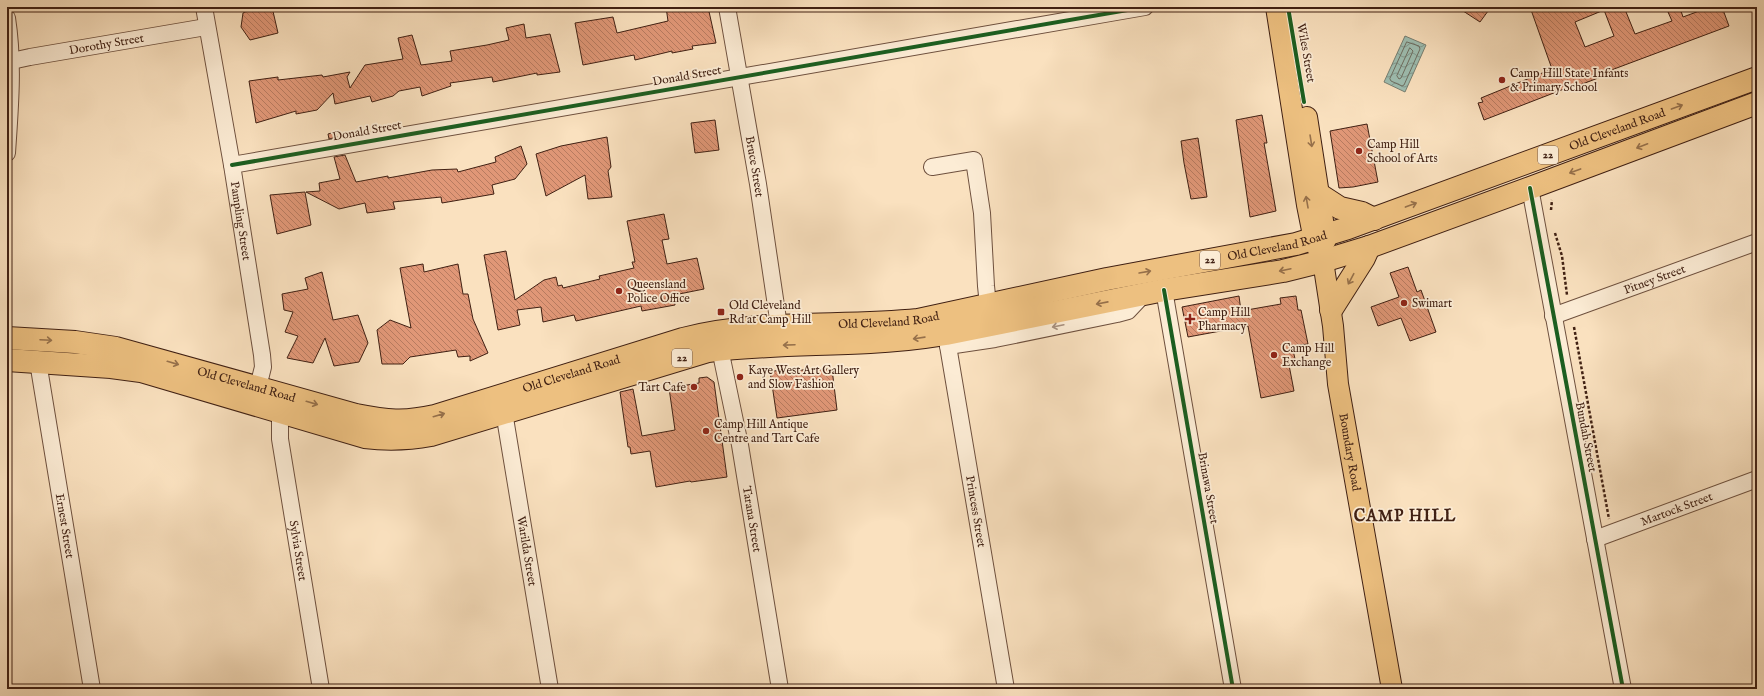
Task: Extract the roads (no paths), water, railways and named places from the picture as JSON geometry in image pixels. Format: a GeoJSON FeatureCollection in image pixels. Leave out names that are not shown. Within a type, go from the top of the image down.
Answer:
{"type":"FeatureCollection","features":[{"type":"Feature","properties":{"kind":"highway","name":"Old Cleveland Road"},"geometry":{"type":"LineString","coordinates":[[7,338],[75,342],[110,347],[258,387],[356,416],[389,421],[416,420],[435,416],[683,339],[729,329],[889,323],[918,320],[988,306],[1106,279],[1283,247],[1320,238],[1757,78]]}},
{"type":"Feature","properties":{"kind":"highway","name":"Old Cleveland Road"},"geometry":{"type":"LineString","coordinates":[[7,360],[111,367],[141,372],[365,437],[385,439],[431,435],[680,359],[720,349],[742,346],[871,342],[912,339],[947,340],[1154,292],[1283,270],[1323,261],[1530,188],[1757,103]]}},
{"type":"Feature","properties":{"kind":"highway"},"geometry":{"type":"LineString","coordinates":[[1320,195],[1340,208],[1362,213],[1374,219]]}},
{"type":"Feature","properties":{"kind":"highway"},"geometry":{"type":"LineString","coordinates":[[1331,310],[1364,258],[1368,246]]}},
{"type":"Feature","properties":{"kind":"main road","name":"Wiles Street"},"geometry":{"type":"LineString","coordinates":[[1276,7],[1298,151],[1320,238],[1323,261]]}},
{"type":"Feature","properties":{"kind":"main road","name":"Wiles Street"},"geometry":{"type":"LineString","coordinates":[[1288,7],[1320,195],[1320,238]]}},
{"type":"Feature","properties":{"kind":"main road","name":"Boundary Road"},"geometry":{"type":"LineString","coordinates":[[1323,261],[1331,310],[1338,384],[1392,689]]}},
{"type":"Feature","properties":{"kind":"street","name":"Pampling Street"},"geometry":{"type":"LineString","coordinates":[[204,7],[206,27],[232,165],[262,355],[262,367],[258,387]]}},
{"type":"Feature","properties":{"kind":"street","name":"Bruce Street"},"geometry":{"type":"LineString","coordinates":[[727,7],[738,77],[758,184],[779,326]]}},
{"type":"Feature","properties":{"kind":"street","name":"Donald Street"},"geometry":{"type":"LineString","coordinates":[[232,165],[1145,7]]}},
{"type":"Feature","properties":{"kind":"street"},"geometry":{"type":"LineString","coordinates":[[7,18],[9,62],[7,153]]}},
{"type":"Feature","properties":{"kind":"street","name":"Dorothy Street"},"geometry":{"type":"LineString","coordinates":[[9,62],[206,27]]}},
{"type":"Feature","properties":{"kind":"street"},"geometry":{"type":"LineString","coordinates":[[932,167],[974,160],[982,213],[988,306]]}},
{"type":"Feature","properties":{"kind":"street","name":"Bundah Street"},"geometry":{"type":"LineString","coordinates":[[1530,188],[1623,689]]}},
{"type":"Feature","properties":{"kind":"street","name":"Pitney Street"},"geometry":{"type":"LineString","coordinates":[[1553,316],[1757,242]]}},
{"type":"Feature","properties":{"kind":"street","name":"Brinawa Street"},"geometry":{"type":"LineString","coordinates":[[1154,292],[1233,689]]}},
{"type":"Feature","properties":{"kind":"street","name":"Princess Street"},"geometry":{"type":"LineString","coordinates":[[947,340],[1006,689]]}},
{"type":"Feature","properties":{"kind":"street","name":"Tarana Street"},"geometry":{"type":"LineString","coordinates":[[720,349],[740,445],[780,689]]}},
{"type":"Feature","properties":{"kind":"street","name":"Ernest Street"},"geometry":{"type":"LineString","coordinates":[[38,362],[92,689]]}},
{"type":"Feature","properties":{"kind":"street","name":"Sylvia Street"},"geometry":{"type":"LineString","coordinates":[[280,412],[280,440],[322,689]]}},
{"type":"Feature","properties":{"kind":"street","name":"Warilda Street"},"geometry":{"type":"LineString","coordinates":[[504,412],[550,689]]}},
{"type":"Feature","properties":{"kind":"street","name":"Martock Street"},"geometry":{"type":"LineString","coordinates":[[1595,539],[1757,479]]}},
{"type":"Feature","properties":{"kind":"water"},"geometry":{"type":"Polygon","coordinates":[[[1405,36],[1426,45],[1405,92],[1384,82],[1405,36]]]}},
{"type":"Feature","properties":{"kind":"place","name":"Camp Hill State Infants & Primary School"},"geometry":{"type":"Point","coordinates":[1502,80]}},
{"type":"Feature","properties":{"kind":"place","name":"Camp Hill School of Arts"},"geometry":{"type":"Point","coordinates":[1359,151]}},
{"type":"Feature","properties":{"kind":"place","name":"Queensland Police Office"},"geometry":{"type":"Point","coordinates":[619,291]}},
{"type":"Feature","properties":{"kind":"place","name":"Swimart"},"geometry":{"type":"Point","coordinates":[1404,303]}},
{"type":"Feature","properties":{"kind":"place","name":"Old Cleveland Rd at Camp Hill"},"geometry":{"type":"Point","coordinates":[721,312]}},
{"type":"Feature","properties":{"kind":"place","name":"Camp Hill Pharmacy"},"geometry":{"type":"Point","coordinates":[1190,319]}},
{"type":"Feature","properties":{"kind":"place","name":"Camp Hill Exchange"},"geometry":{"type":"Point","coordinates":[1274,355]}},
{"type":"Feature","properties":{"kind":"place","name":"Kaye West Art Gallery and Slow Fashion"},"geometry":{"type":"Point","coordinates":[740,377]}},
{"type":"Feature","properties":{"kind":"place","name":"Tart Cafe"},"geometry":{"type":"Point","coordinates":[694,387]}},
{"type":"Feature","properties":{"kind":"place","name":"Camp Hill Antique Centre and Tart Cafe"},"geometry":{"type":"Point","coordinates":[706,431]}},
{"type":"Feature","properties":{"kind":"district","name":"CAMP HILL"},"geometry":{"type":"Point","coordinates":[1405,517]}}]}
